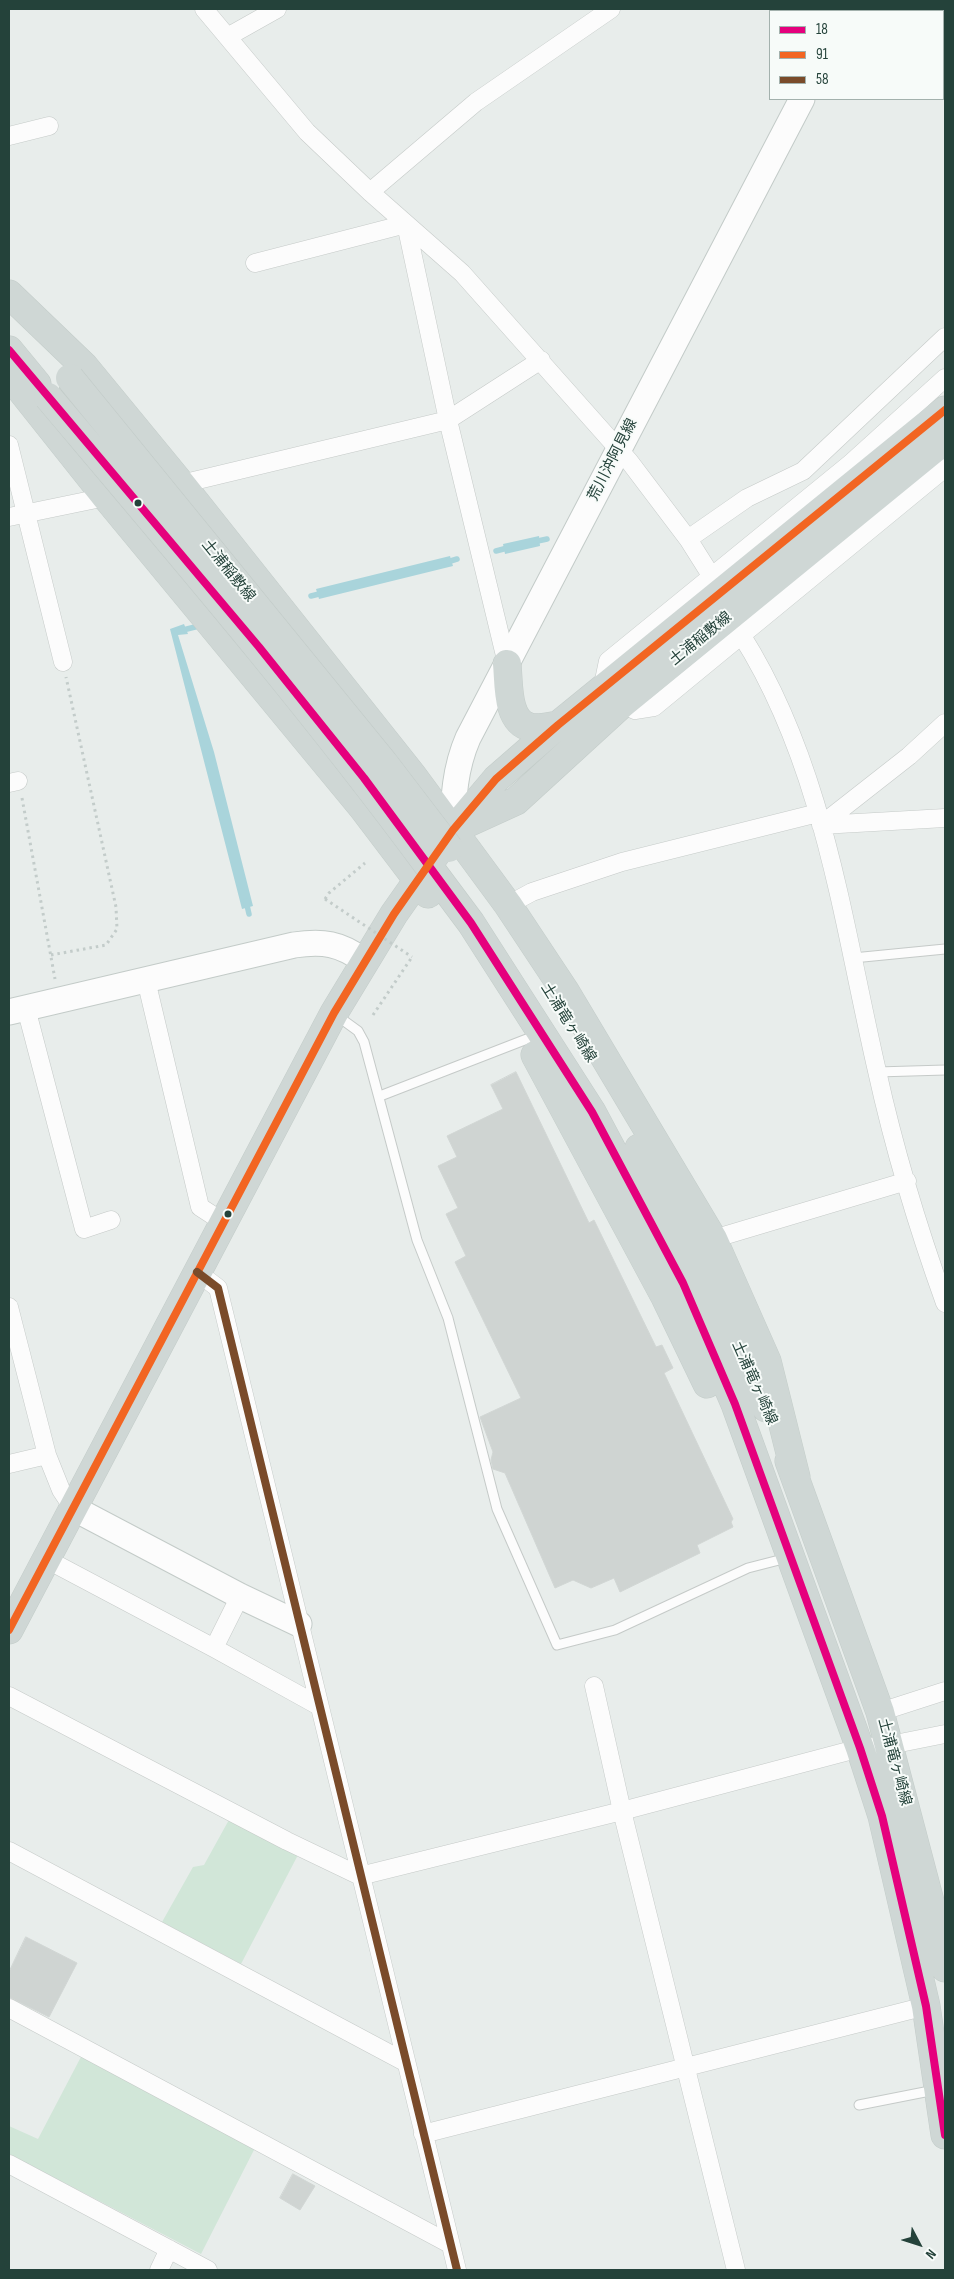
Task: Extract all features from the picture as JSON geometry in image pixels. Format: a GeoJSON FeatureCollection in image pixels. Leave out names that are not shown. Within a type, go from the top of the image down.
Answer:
{"type":"FeatureCollection","features":[{"type":"Feature","properties":{"kind":"main road","name":"荒川沖阿見線"},"geometry":{"type":"LineString","coordinates":[[438,856],[462,753],[801,100]]}},
{"type":"Feature","properties":{"kind":"main road"},"geometry":{"type":"LineString","coordinates":[[9,294],[84,366],[400,758],[438,856],[466,946],[527,1039],[665,1297],[718,1407],[768,1496]]}},
{"type":"Feature","properties":{"kind":"main road","name":"土浦稲敷線"},"geometry":{"type":"LineString","coordinates":[[9,302],[384,763],[438,856]]}},
{"type":"Feature","properties":{"kind":"main road","name":"土浦稲敷線"},"geometry":{"type":"LineString","coordinates":[[9,350],[259,647],[364,778],[438,856]]}},
{"type":"Feature","properties":{"kind":"main road"},"geometry":{"type":"LineString","coordinates":[[9,375],[106,497],[362,807],[438,856],[508,905],[565,991],[713,1239],[767,1361],[796,1477]]}},
{"type":"Feature","properties":{"kind":"main road","name":"土浦稲敷線"},"geometry":{"type":"LineString","coordinates":[[438,856],[516,801],[612,697],[900,462],[945,410]]}},
{"type":"Feature","properties":{"kind":"main road","name":"土浦稲敷線"},"geometry":{"type":"LineString","coordinates":[[900,462],[945,440]]}},
{"type":"Feature","properties":{"kind":"main road"},"geometry":{"type":"LineString","coordinates":[[507,664],[511,706],[518,720],[530,727],[558,726]]}},
{"type":"Feature","properties":{"kind":"main road","name":"土浦稲敷線"},"geometry":{"type":"LineString","coordinates":[[438,856],[496,779],[558,726],[612,697]]}},
{"type":"Feature","properties":{"kind":"main road"},"geometry":{"type":"LineString","coordinates":[[9,1630],[334,1013],[364,961],[438,856]]}},
{"type":"Feature","properties":{"kind":"main road","name":"土浦竜ヶ崎線"},"geometry":{"type":"LineString","coordinates":[[438,856],[493,907],[568,1022],[612,1096],[693,1277],[796,1477],[880,1712],[939,1908],[945,1968]]}},
{"type":"Feature","properties":{"kind":"main road"},"geometry":{"type":"LineString","coordinates":[[17,1010],[294,945],[316,942],[337,945],[364,961]]}},
{"type":"Feature","properties":{"kind":"main road","name":"土浦竜ヶ崎線"},"geometry":{"type":"LineString","coordinates":[[693,1277],[735,1404],[860,1748],[882,1816],[926,2006],[940,2089],[945,2135]]}},
{"type":"Feature","properties":{"kind":"main road"},"geometry":{"type":"LineString","coordinates":[[73,1508],[240,1596],[299,1624]]}},
{"type":"Feature","properties":{"kind":"street"},"geometry":{"type":"LineString","coordinates":[[204,9],[229,36],[307,132],[370,192],[462,273],[541,360],[619,450],[688,539],[712,578]]}},
{"type":"Feature","properties":{"kind":"street"},"geometry":{"type":"LineString","coordinates":[[229,36],[277,9]]}},
{"type":"Feature","properties":{"kind":"street"},"geometry":{"type":"LineString","coordinates":[[370,192],[476,102],[610,9]]}},
{"type":"Feature","properties":{"kind":"street"},"geometry":{"type":"LineString","coordinates":[[9,136],[49,126]]}},
{"type":"Feature","properties":{"kind":"street"},"geometry":{"type":"LineString","coordinates":[[255,263],[406,224]]}},
{"type":"Feature","properties":{"kind":"street"},"geometry":{"type":"LineString","coordinates":[[406,224],[448,420],[507,664]]}},
{"type":"Feature","properties":{"kind":"street"},"geometry":{"type":"LineString","coordinates":[[688,539],[747,498],[803,471],[945,338]]}},
{"type":"Feature","properties":{"kind":"street"},"geometry":{"type":"LineString","coordinates":[[181,484],[448,420],[541,360]]}},
{"type":"Feature","properties":{"kind":"street"},"geometry":{"type":"LineString","coordinates":[[945,378],[851,463],[608,661],[612,697],[636,710],[654,707],[945,468]]}},
{"type":"Feature","properties":{"kind":"street"},"geometry":{"type":"LineString","coordinates":[[834,443],[851,463]]}},
{"type":"Feature","properties":{"kind":"street"},"geometry":{"type":"LineString","coordinates":[[9,445],[17,516],[63,662]]}},
{"type":"Feature","properties":{"kind":"street"},"geometry":{"type":"LineString","coordinates":[[810,465],[825,484]]}},
{"type":"Feature","properties":{"kind":"street"},"geometry":{"type":"LineString","coordinates":[[17,516],[106,497]]}},
{"type":"Feature","properties":{"kind":"street"},"geometry":{"type":"LineString","coordinates":[[742,636],[755,656],[787,724],[820,819],[853,958],[877,1072],[924,1243],[945,1302]]}},
{"type":"Feature","properties":{"kind":"street"},"geometry":{"type":"LineString","coordinates":[[820,819],[909,756],[945,723]]}},
{"type":"Feature","properties":{"kind":"street"},"geometry":{"type":"LineString","coordinates":[[508,905],[532,892],[622,862],[820,819],[945,818]]}},
{"type":"Feature","properties":{"kind":"street"},"geometry":{"type":"LineString","coordinates":[[146,980],[200,1207],[223,1222]]}},
{"type":"Feature","properties":{"kind":"street"},"geometry":{"type":"LineString","coordinates":[[17,1010],[84,1229],[111,1220]]}},
{"type":"Feature","properties":{"kind":"street"},"geometry":{"type":"LineString","coordinates":[[713,1239],[907,1181]]}},
{"type":"Feature","properties":{"kind":"street"},"geometry":{"type":"LineString","coordinates":[[197,1272],[218,1288],[457,2270]]}},
{"type":"Feature","properties":{"kind":"street"},"geometry":{"type":"LineString","coordinates":[[9,1307],[47,1455],[57,1483],[73,1508]]}},
{"type":"Feature","properties":{"kind":"street"},"geometry":{"type":"LineString","coordinates":[[9,1464],[47,1455]]}},
{"type":"Feature","properties":{"kind":"street"},"geometry":{"type":"LineString","coordinates":[[46,1559],[319,1706]]}},
{"type":"Feature","properties":{"kind":"street"},"geometry":{"type":"LineString","coordinates":[[214,1648],[240,1596]]}},
{"type":"Feature","properties":{"kind":"street"},"geometry":{"type":"LineString","coordinates":[[594,1686],[622,1811],[736,2270]]}},
{"type":"Feature","properties":{"kind":"street"},"geometry":{"type":"LineString","coordinates":[[880,1712],[945,1691]]}},
{"type":"Feature","properties":{"kind":"street"},"geometry":{"type":"LineString","coordinates":[[9,1696],[287,1841],[360,1876],[622,1811],[860,1748],[890,1745],[945,1734]]}},
{"type":"Feature","properties":{"kind":"street"},"geometry":{"type":"LineString","coordinates":[[9,1851],[405,2062]]}},
{"type":"Feature","properties":{"kind":"street"},"geometry":{"type":"LineString","coordinates":[[423,2134],[926,2006]]}},
{"type":"Feature","properties":{"kind":"street"},"geometry":{"type":"LineString","coordinates":[[9,2008],[450,2244]]}},
{"type":"Feature","properties":{"kind":"street"},"geometry":{"type":"LineString","coordinates":[[9,2164],[208,2270]]}},
{"type":"Feature","properties":{"kind":"street"},"geometry":{"type":"LineString","coordinates":[[159,2270],[169,2249]]}},
{"type":"Feature","properties":{"kind":"lane"},"geometry":{"type":"LineString","coordinates":[[853,958],[945,949]]}},
{"type":"Feature","properties":{"kind":"lane"},"geometry":{"type":"LineString","coordinates":[[334,1013],[358,1031],[364,1042],[417,1240],[448,1318],[497,1509],[557,1645],[615,1630],[748,1568],[791,1557]]}},
{"type":"Feature","properties":{"kind":"lane"},"geometry":{"type":"LineString","coordinates":[[380,1096],[527,1039]]}},
{"type":"Feature","properties":{"kind":"lane"},"geometry":{"type":"LineString","coordinates":[[877,1072],[945,1070]]}},
{"type":"Feature","properties":{"kind":"lane"},"geometry":{"type":"LineString","coordinates":[[859,2105],[940,2089]]}},
{"type":"Feature","properties":{"kind":"path"},"geometry":{"type":"LineString","coordinates":[[51,955],[106,945],[117,929],[116,906],[63,662]]}},
{"type":"Feature","properties":{"kind":"path"},"geometry":{"type":"LineString","coordinates":[[14,782],[59,999]]}},
{"type":"Feature","properties":{"kind":"path"},"geometry":{"type":"LineString","coordinates":[[365,863],[329,893],[325,899],[412,957],[373,1015]]}},
{"type":"Feature","properties":{"kind":"green space"},"geometry":{"type":"Polygon","coordinates":[[[230,1818],[299,1853],[241,1964],[162,1922],[193,1867],[204,1865],[230,1818]]]}},
{"type":"Feature","properties":{"kind":"green space"},"geometry":{"type":"Polygon","coordinates":[[[83,2053],[256,2146],[201,2254],[9,2154],[9,2126],[38,2139],[83,2053]]]}},
{"type":"Feature","properties":{"kind":"water"},"geometry":{"type":"Polygon","coordinates":[[[539,536],[540,546],[505,554],[503,544],[539,536]]]}},
{"type":"Feature","properties":{"kind":"water"},"geometry":{"type":"Polygon","coordinates":[[[450,556],[453,566],[319,599],[316,589],[450,556]]]}},
{"type":"Feature","properties":{"kind":"water"},"geometry":{"type":"Polygon","coordinates":[[[184,624],[188,634],[178,635],[214,752],[253,906],[242,909],[170,629],[184,624]]]}},
{"type":"Feature","properties":{"kind":"building"},"geometry":{"type":"Polygon","coordinates":[[[516,1072],[589,1223],[594,1220],[656,1347],[662,1345],[673,1368],[664,1373],[733,1519],[731,1522],[733,1527],[697,1545],[700,1553],[620,1592],[614,1578],[591,1588],[573,1580],[555,1588],[505,1473],[493,1469],[491,1460],[493,1452],[480,1417],[521,1398],[455,1262],[466,1256],[446,1214],[458,1208],[438,1166],[457,1157],[447,1136],[503,1109],[491,1085],[516,1072]]]}},
{"type":"Feature","properties":{"kind":"building"},"geometry":{"type":"Polygon","coordinates":[[[26,1937],[77,1963],[49,2017],[9,1997],[9,1972],[26,1937]]]}},
{"type":"Feature","properties":{"kind":"building"},"geometry":{"type":"Polygon","coordinates":[[[293,2174],[315,2186],[300,2210],[280,2198],[293,2174]]]}},
{"type":"Feature","properties":{"kind":"waterway"},"geometry":{"type":"LineString","coordinates":[[533,542],[547,539]]}},
{"type":"Feature","properties":{"kind":"waterway"},"geometry":{"type":"LineString","coordinates":[[496,551],[511,547]]}},
{"type":"Feature","properties":{"kind":"waterway"},"geometry":{"type":"LineString","coordinates":[[444,563],[457,559]]}},
{"type":"Feature","properties":{"kind":"waterway"},"geometry":{"type":"LineString","coordinates":[[311,596],[323,593]]}},
{"type":"Feature","properties":{"kind":"waterway"},"geometry":{"type":"LineString","coordinates":[[179,631],[199,626]]}},
{"type":"Feature","properties":{"kind":"waterway"},"geometry":{"type":"LineString","coordinates":[[246,901],[249,914]]}},
{"type":"Feature","properties":{"kind":"transit line","name":"18"},"geometry":{"type":"LineString","coordinates":[[9,350],[259,647],[364,778],[471,923],[592,1112],[683,1283],[735,1404],[860,1748],[882,1816],[926,2006],[945,2135]]}},
{"type":"Feature","properties":{"kind":"transit line","name":"91"},"geometry":{"type":"LineString","coordinates":[[9,1630],[334,1013],[394,914],[453,830],[496,779],[558,725],[945,410]]}},
{"type":"Feature","properties":{"kind":"transit line","name":"58"},"geometry":{"type":"LineString","coordinates":[[197,1272],[218,1288],[457,2270]]}}]}
